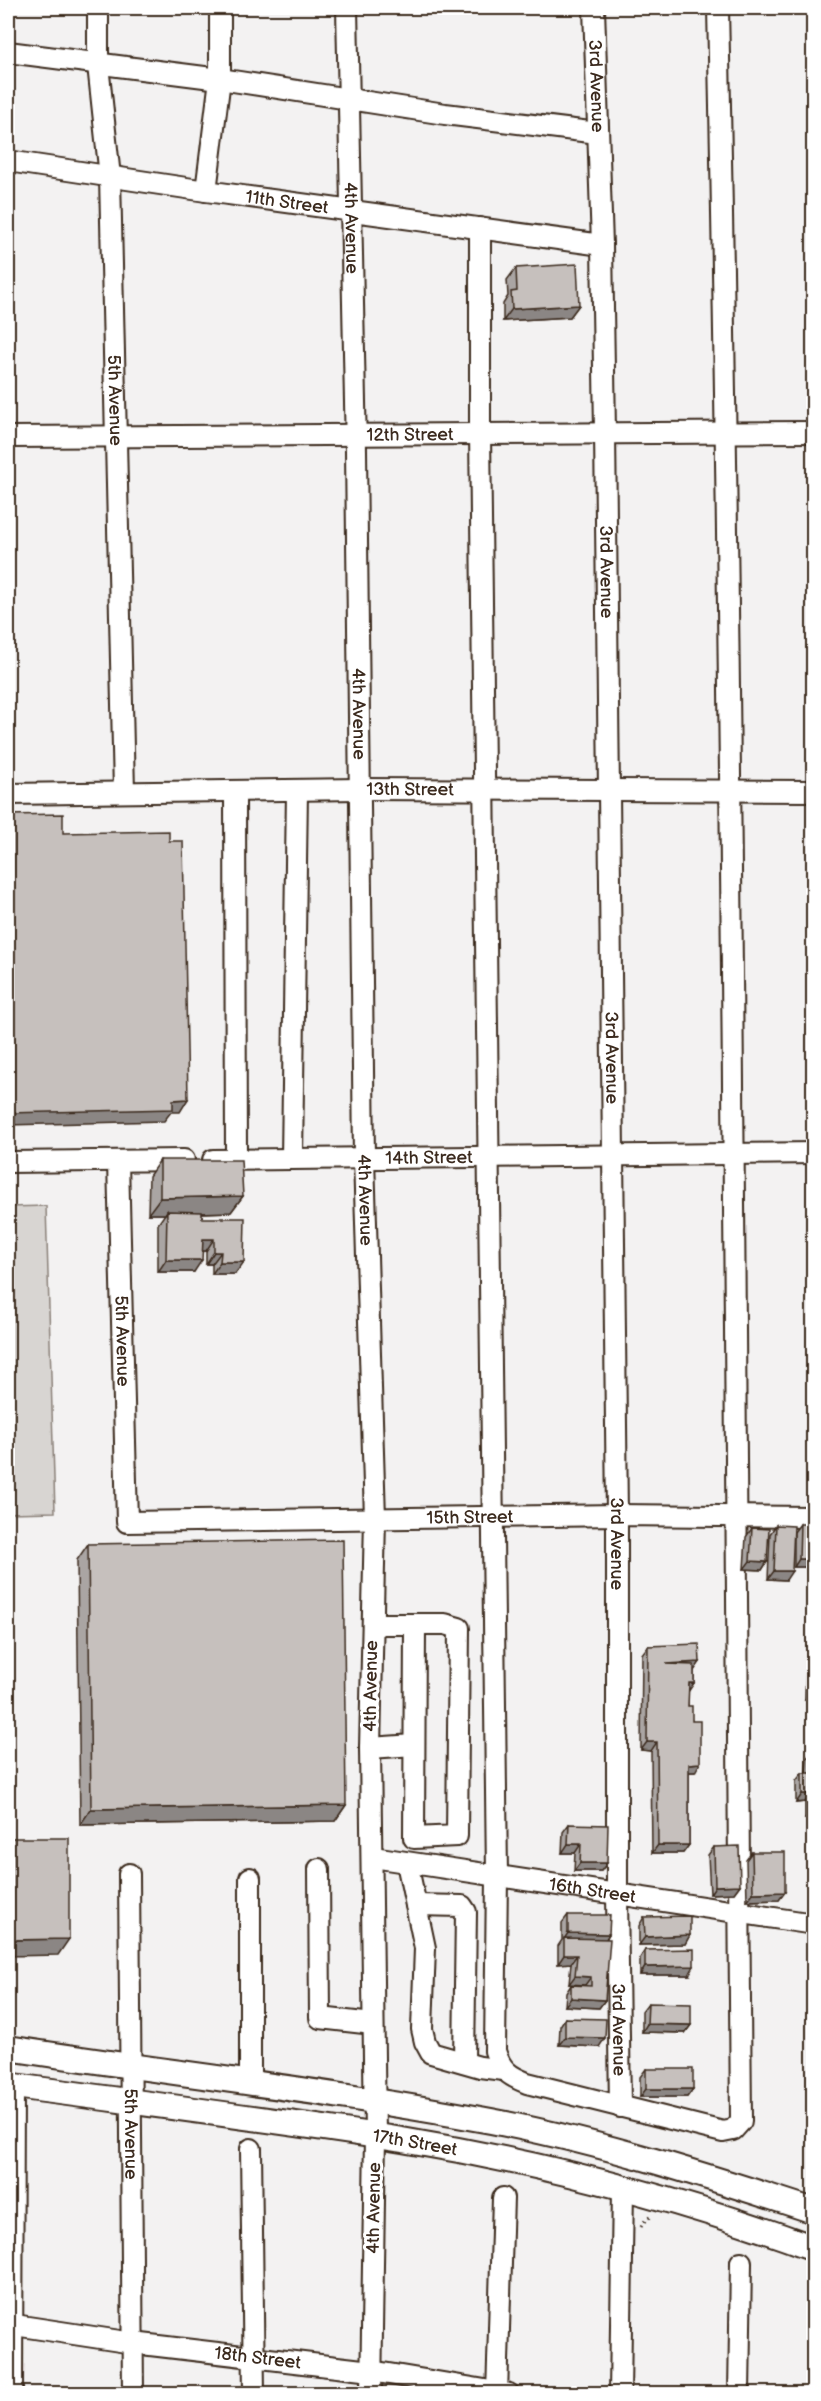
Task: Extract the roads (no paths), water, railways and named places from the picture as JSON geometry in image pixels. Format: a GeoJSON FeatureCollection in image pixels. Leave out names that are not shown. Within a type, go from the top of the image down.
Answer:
{"type":"FeatureCollection","features":[{"type":"Feature","properties":{"kind":"main road","name":"17th Street"},"geometry":{"type":"LineString","coordinates":[[8,2048],[345,2095],[492,2121],[687,2169],[813,2211]]}},
{"type":"Feature","properties":{"kind":"main road","name":"17th Street"},"geometry":{"type":"LineString","coordinates":[[10,2085],[375,2136],[517,2162],[716,2214],[813,2248]]}},
{"type":"Feature","properties":{"kind":"street","name":"5th Avenue"},"geometry":{"type":"LineString","coordinates":[[98,8],[98,65],[110,177],[124,792]]}},
{"type":"Feature","properties":{"kind":"street"},"geometry":{"type":"LineString","coordinates":[[206,191],[220,79],[220,8]]}},
{"type":"Feature","properties":{"kind":"street","name":"4th Avenue"},"geometry":{"type":"LineString","coordinates":[[347,8],[356,433],[364,1158],[375,1518],[370,1748],[375,2101],[371,2394]]}},
{"type":"Feature","properties":{"kind":"street","name":"3rd Avenue"},"geometry":{"type":"LineString","coordinates":[[594,8],[602,245],[617,1515],[617,1895],[620,2107]]}},
{"type":"Feature","properties":{"kind":"street"},"geometry":{"type":"LineString","coordinates":[[480,228],[491,1517],[497,1876],[495,2051],[503,2070],[527,2084],[715,2131],[729,2131],[741,2121],[735,1154],[729,790],[727,432],[718,8]]}},
{"type":"Feature","properties":{"kind":"street"},"geometry":{"type":"LineString","coordinates":[[8,52],[220,79],[598,133]]}},
{"type":"Feature","properties":{"kind":"street","name":"11th Street"},"geometry":{"type":"LineString","coordinates":[[8,161],[206,191],[602,245]]}},
{"type":"Feature","properties":{"kind":"street","name":"12th Street"},"geometry":{"type":"LineString","coordinates":[[8,436],[813,432]]}},
{"type":"Feature","properties":{"kind":"street","name":"13th Street"},"geometry":{"type":"LineString","coordinates":[[8,794],[360,789],[813,791]]}},
{"type":"Feature","properties":{"kind":"street"},"geometry":{"type":"LineString","coordinates":[[292,1159],[297,790]]}},
{"type":"Feature","properties":{"kind":"street"},"geometry":{"type":"LineString","coordinates":[[235,791],[236,1160]]}},
{"type":"Feature","properties":{"kind":"street","name":"14th Street"},"geometry":{"type":"LineString","coordinates":[[8,1162],[813,1152]]}},
{"type":"Feature","properties":{"kind":"street","name":"5th Avenue"},"geometry":{"type":"LineString","coordinates":[[118,1161],[127,1522]]}},
{"type":"Feature","properties":{"kind":"street","name":"15th Street"},"geometry":{"type":"LineString","coordinates":[[127,1522],[617,1515],[813,1517]]}},
{"type":"Feature","properties":{"kind":"street"},"geometry":{"type":"LineString","coordinates":[[373,1624],[445,1624],[459,1628],[457,1836],[414,1838],[415,1625]]}},
{"type":"Feature","properties":{"kind":"street"},"geometry":{"type":"LineString","coordinates":[[370,1748],[414,1746]]}},
{"type":"Feature","properties":{"kind":"street","name":"16th Street"},"geometry":{"type":"LineString","coordinates":[[373,1857],[813,1924]]}},
{"type":"Feature","properties":{"kind":"street"},"geometry":{"type":"LineString","coordinates":[[407,1863],[425,1948],[422,2029],[425,2042],[431,2053],[480,2067],[503,2070]]}},
{"type":"Feature","properties":{"kind":"street"},"geometry":{"type":"LineString","coordinates":[[319,1869],[320,2018],[373,2024]]}},
{"type":"Feature","properties":{"kind":"street","name":"5th Avenue"},"geometry":{"type":"LineString","coordinates":[[129,1874],[133,2394]]}},
{"type":"Feature","properties":{"kind":"street"},"geometry":{"type":"LineString","coordinates":[[249,2083],[250,1878]]}},
{"type":"Feature","properties":{"kind":"street"},"geometry":{"type":"LineString","coordinates":[[416,1905],[462,1906],[466,1912],[465,2062]]}},
{"type":"Feature","properties":{"kind":"street"},"geometry":{"type":"LineString","coordinates":[[10,2085],[12,2394]]}},
{"type":"Feature","properties":{"kind":"street"},"geometry":{"type":"LineString","coordinates":[[251,2149],[254,2394]]}},
{"type":"Feature","properties":{"kind":"street"},"geometry":{"type":"LineString","coordinates":[[620,2394],[623,2188]]}},
{"type":"Feature","properties":{"kind":"street"},"geometry":{"type":"LineString","coordinates":[[501,2393],[502,2198]]}},
{"type":"Feature","properties":{"kind":"street"},"geometry":{"type":"LineString","coordinates":[[739,2394],[741,2262]]}},
{"type":"Feature","properties":{"kind":"street","name":"18th Street"},"geometry":{"type":"LineString","coordinates":[[10,2324],[133,2343],[371,2371],[501,2393]]}}]}
